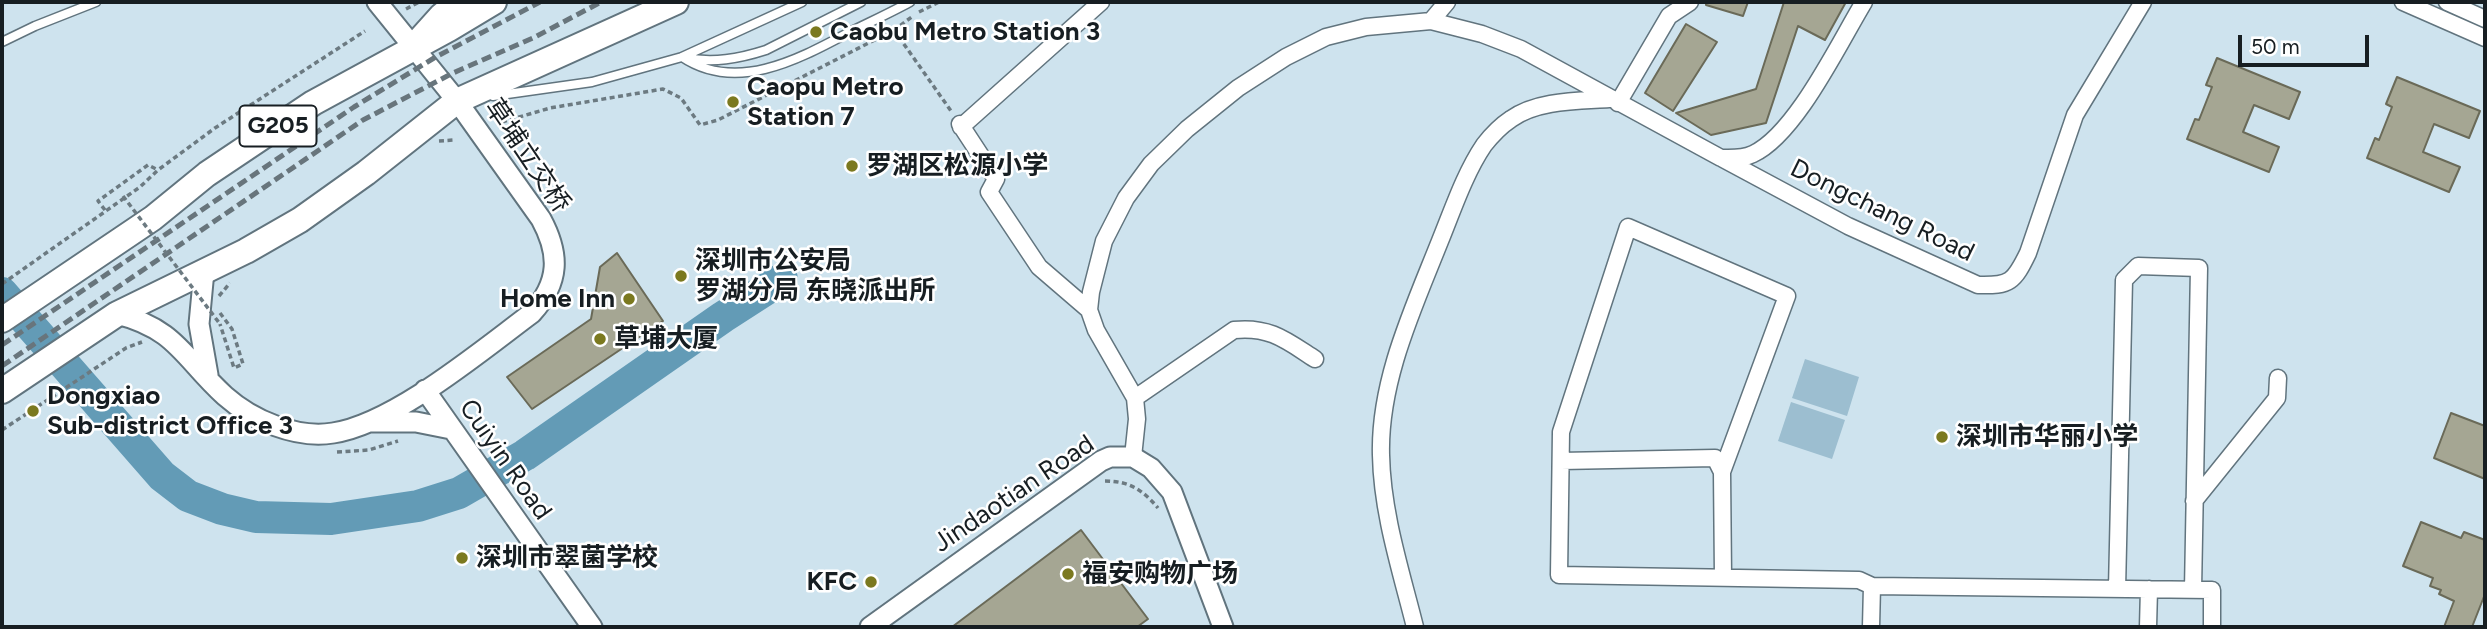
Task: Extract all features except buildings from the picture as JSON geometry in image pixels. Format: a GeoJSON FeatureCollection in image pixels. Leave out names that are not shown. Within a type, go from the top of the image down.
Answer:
{"type":"FeatureCollection","features":[{"type":"Feature","properties":{"kind":"main road"},"geometry":{"type":"LineString","coordinates":[[412,48],[441,16],[458,2]]}},
{"type":"Feature","properties":{"kind":"main road","name":"G205"},"geometry":{"type":"LineString","coordinates":[[2,320],[153,218],[207,173],[313,103],[494,2]]}},
{"type":"Feature","properties":{"kind":"main road"},"geometry":{"type":"LineString","coordinates":[[2,391],[117,314],[246,251],[300,220],[366,173],[457,101],[676,2]]}},
{"type":"Feature","properties":{"kind":"street","name":"草埔立交桥"},"geometry":{"type":"LineString","coordinates":[[369,422],[425,390],[532,313],[551,286],[555,270],[550,237],[541,219],[457,101],[377,2]]}},
{"type":"Feature","properties":{"kind":"street"},"geometry":{"type":"LineString","coordinates":[[1101,2],[960,125],[996,179],[989,192],[1039,267],[1089,310],[1096,330],[1135,398],[1137,419],[1133,457]]}},
{"type":"Feature","properties":{"kind":"street"},"geometry":{"type":"LineString","coordinates":[[1431,21],[1447,2]]}},
{"type":"Feature","properties":{"kind":"street"},"geometry":{"type":"LineString","coordinates":[[1416,627],[1389,523],[1381,456],[1383,411],[1391,376],[1419,293],[1458,196],[1485,144],[1510,119],[1527,109],[1574,101],[1614,101],[1669,16],[1690,2]]}},
{"type":"Feature","properties":{"kind":"street"},"geometry":{"type":"LineString","coordinates":[[1721,158],[1737,159],[1752,155],[1770,143],[1792,122],[1864,2]]}},
{"type":"Feature","properties":{"kind":"street","name":"Dongchang Road"},"geometry":{"type":"LineString","coordinates":[[1089,310],[1104,241],[1126,198],[1152,164],[1187,129],[1238,88],[1286,57],[1326,37],[1366,27],[1431,21],[1482,34],[1521,49],[1848,226],[1978,285],[2001,285],[2018,274],[2028,253],[2075,115],[2143,2]]}},
{"type":"Feature","properties":{"kind":"street"},"geometry":{"type":"LineString","coordinates":[[2403,2],[2485,38]]}},
{"type":"Feature","properties":{"kind":"street"},"geometry":{"type":"LineString","coordinates":[[2446,2],[2485,19]]}},
{"type":"Feature","properties":{"kind":"street"},"geometry":{"type":"LineString","coordinates":[[1723,577],[1722,472],[1787,296],[1628,227],[1561,432],[1559,575],[1859,580],[1871,586],[2212,590],[2212,627]]}},
{"type":"Feature","properties":{"kind":"street"},"geometry":{"type":"LineString","coordinates":[[2117,589],[2124,281],[2138,266],[2199,268],[2193,590]]}},
{"type":"Feature","properties":{"kind":"street"},"geometry":{"type":"LineString","coordinates":[[204,271],[199,324],[209,380]]}},
{"type":"Feature","properties":{"kind":"street"},"geometry":{"type":"LineString","coordinates":[[117,314],[166,334],[209,380],[243,410],[285,429],[306,434],[330,434],[369,422],[416,422],[451,429]]}},
{"type":"Feature","properties":{"kind":"street"},"geometry":{"type":"LineString","coordinates":[[1135,398],[1234,330],[1252,328],[1275,334],[1315,359]]}},
{"type":"Feature","properties":{"kind":"street"},"geometry":{"type":"LineString","coordinates":[[2194,500],[2277,398],[2278,379]]}},
{"type":"Feature","properties":{"kind":"street","name":"Cuiyin Road"},"geometry":{"type":"LineString","coordinates":[[425,390],[592,627]]}},
{"type":"Feature","properties":{"kind":"street","name":"Jindaotian Road"},"geometry":{"type":"LineString","coordinates":[[870,627],[1110,457],[1133,457],[1151,468],[1172,492],[1223,627]]}},
{"type":"Feature","properties":{"kind":"street"},"geometry":{"type":"LineString","coordinates":[[1561,461],[1715,458],[1722,472]]}},
{"type":"Feature","properties":{"kind":"street"},"geometry":{"type":"LineString","coordinates":[[1871,586],[1871,627]]}},
{"type":"Feature","properties":{"kind":"street"},"geometry":{"type":"LineString","coordinates":[[2148,627],[2149,589]]}},
{"type":"Feature","properties":{"kind":"lane"},"geometry":{"type":"LineString","coordinates":[[2,42],[96,2]]}},
{"type":"Feature","properties":{"kind":"lane"},"geometry":{"type":"LineString","coordinates":[[457,101],[593,82],[682,57],[802,2]]}},
{"type":"Feature","properties":{"kind":"lane"},"geometry":{"type":"LineString","coordinates":[[682,57],[705,61],[728,60],[766,50],[861,2]]}},
{"type":"Feature","properties":{"kind":"lane"},"geometry":{"type":"LineString","coordinates":[[682,57],[695,66],[711,71],[729,74],[762,71],[825,45],[910,2]]}},
{"type":"Feature","properties":{"kind":"path"},"geometry":{"type":"LineString","coordinates":[[403,11],[419,2]]}},
{"type":"Feature","properties":{"kind":"path"},"geometry":{"type":"LineString","coordinates":[[502,122],[537,111],[663,89],[681,97],[701,125],[718,120],[894,30],[917,13],[939,2]]}},
{"type":"Feature","properties":{"kind":"path"},"geometry":{"type":"LineString","coordinates":[[894,30],[949,108]]}},
{"type":"Feature","properties":{"kind":"path"},"geometry":{"type":"LineString","coordinates":[[2,284],[140,187],[158,170],[215,128],[365,32]]}},
{"type":"Feature","properties":{"kind":"path"},"geometry":{"type":"LineString","coordinates":[[158,170],[148,165],[98,201],[105,211],[123,196],[220,324],[234,368],[243,365],[232,329],[220,316]]}},
{"type":"Feature","properties":{"kind":"path"},"geometry":{"type":"LineString","coordinates":[[2,430],[126,348],[139,343]]}},
{"type":"Feature","properties":{"kind":"path"},"geometry":{"type":"LineString","coordinates":[[1102,481],[1129,484],[1145,493],[1158,509]]}},
{"type":"Feature","properties":{"kind":"shaded area"},"geometry":{"type":"Polygon","coordinates":[[[1805,359],[1859,377],[1847,416],[1792,398],[1805,359]]]}},
{"type":"Feature","properties":{"kind":"shaded area"},"geometry":{"type":"Polygon","coordinates":[[[1791,402],[1845,420],[1832,459],[1778,441],[1791,402]]]}},
{"type":"Feature","properties":{"kind":"waterway"},"geometry":{"type":"LineString","coordinates":[[2,293],[162,476],[188,496],[222,509],[256,517],[331,519],[418,506],[459,493],[525,455],[782,279]]}},
{"type":"Feature","properties":{"kind":"railway"},"geometry":{"type":"LineString","coordinates":[[2,345],[354,107],[434,58],[540,2]]}},
{"type":"Feature","properties":{"kind":"railway"},"geometry":{"type":"LineString","coordinates":[[2,366],[363,120],[453,73],[535,37],[601,2]]}},
{"type":"Feature","properties":{"kind":"place","name":"Caobu Metro Station 3"},"geometry":{"type":"Point","coordinates":[816,32]}},
{"type":"Feature","properties":{"kind":"place","name":"Caopu Metro Station 7"},"geometry":{"type":"Point","coordinates":[733,102]}},
{"type":"Feature","properties":{"kind":"place","name":"罗湖区松源小学"},"geometry":{"type":"Point","coordinates":[852,166]}},
{"type":"Feature","properties":{"kind":"place","name":"深圳市公安局 罗湖分局 东晓派出所"},"geometry":{"type":"Point","coordinates":[681,276]}},
{"type":"Feature","properties":{"kind":"place","name":"Home Inn"},"geometry":{"type":"Point","coordinates":[629,299]}},
{"type":"Feature","properties":{"kind":"place","name":"草埔大厦"},"geometry":{"type":"Point","coordinates":[600,339]}},
{"type":"Feature","properties":{"kind":"place","name":"Dongxiao Sub-district Office 3"},"geometry":{"type":"Point","coordinates":[33,411]}},
{"type":"Feature","properties":{"kind":"place","name":"深圳市华丽小学"},"geometry":{"type":"Point","coordinates":[1942,437]}},
{"type":"Feature","properties":{"kind":"place","name":"深圳市翠菌学校"},"geometry":{"type":"Point","coordinates":[462,558]}},
{"type":"Feature","properties":{"kind":"place","name":"福安购物广场"},"geometry":{"type":"Point","coordinates":[1068,574]}},
{"type":"Feature","properties":{"kind":"place","name":"KFC"},"geometry":{"type":"Point","coordinates":[871,582]}}]}
